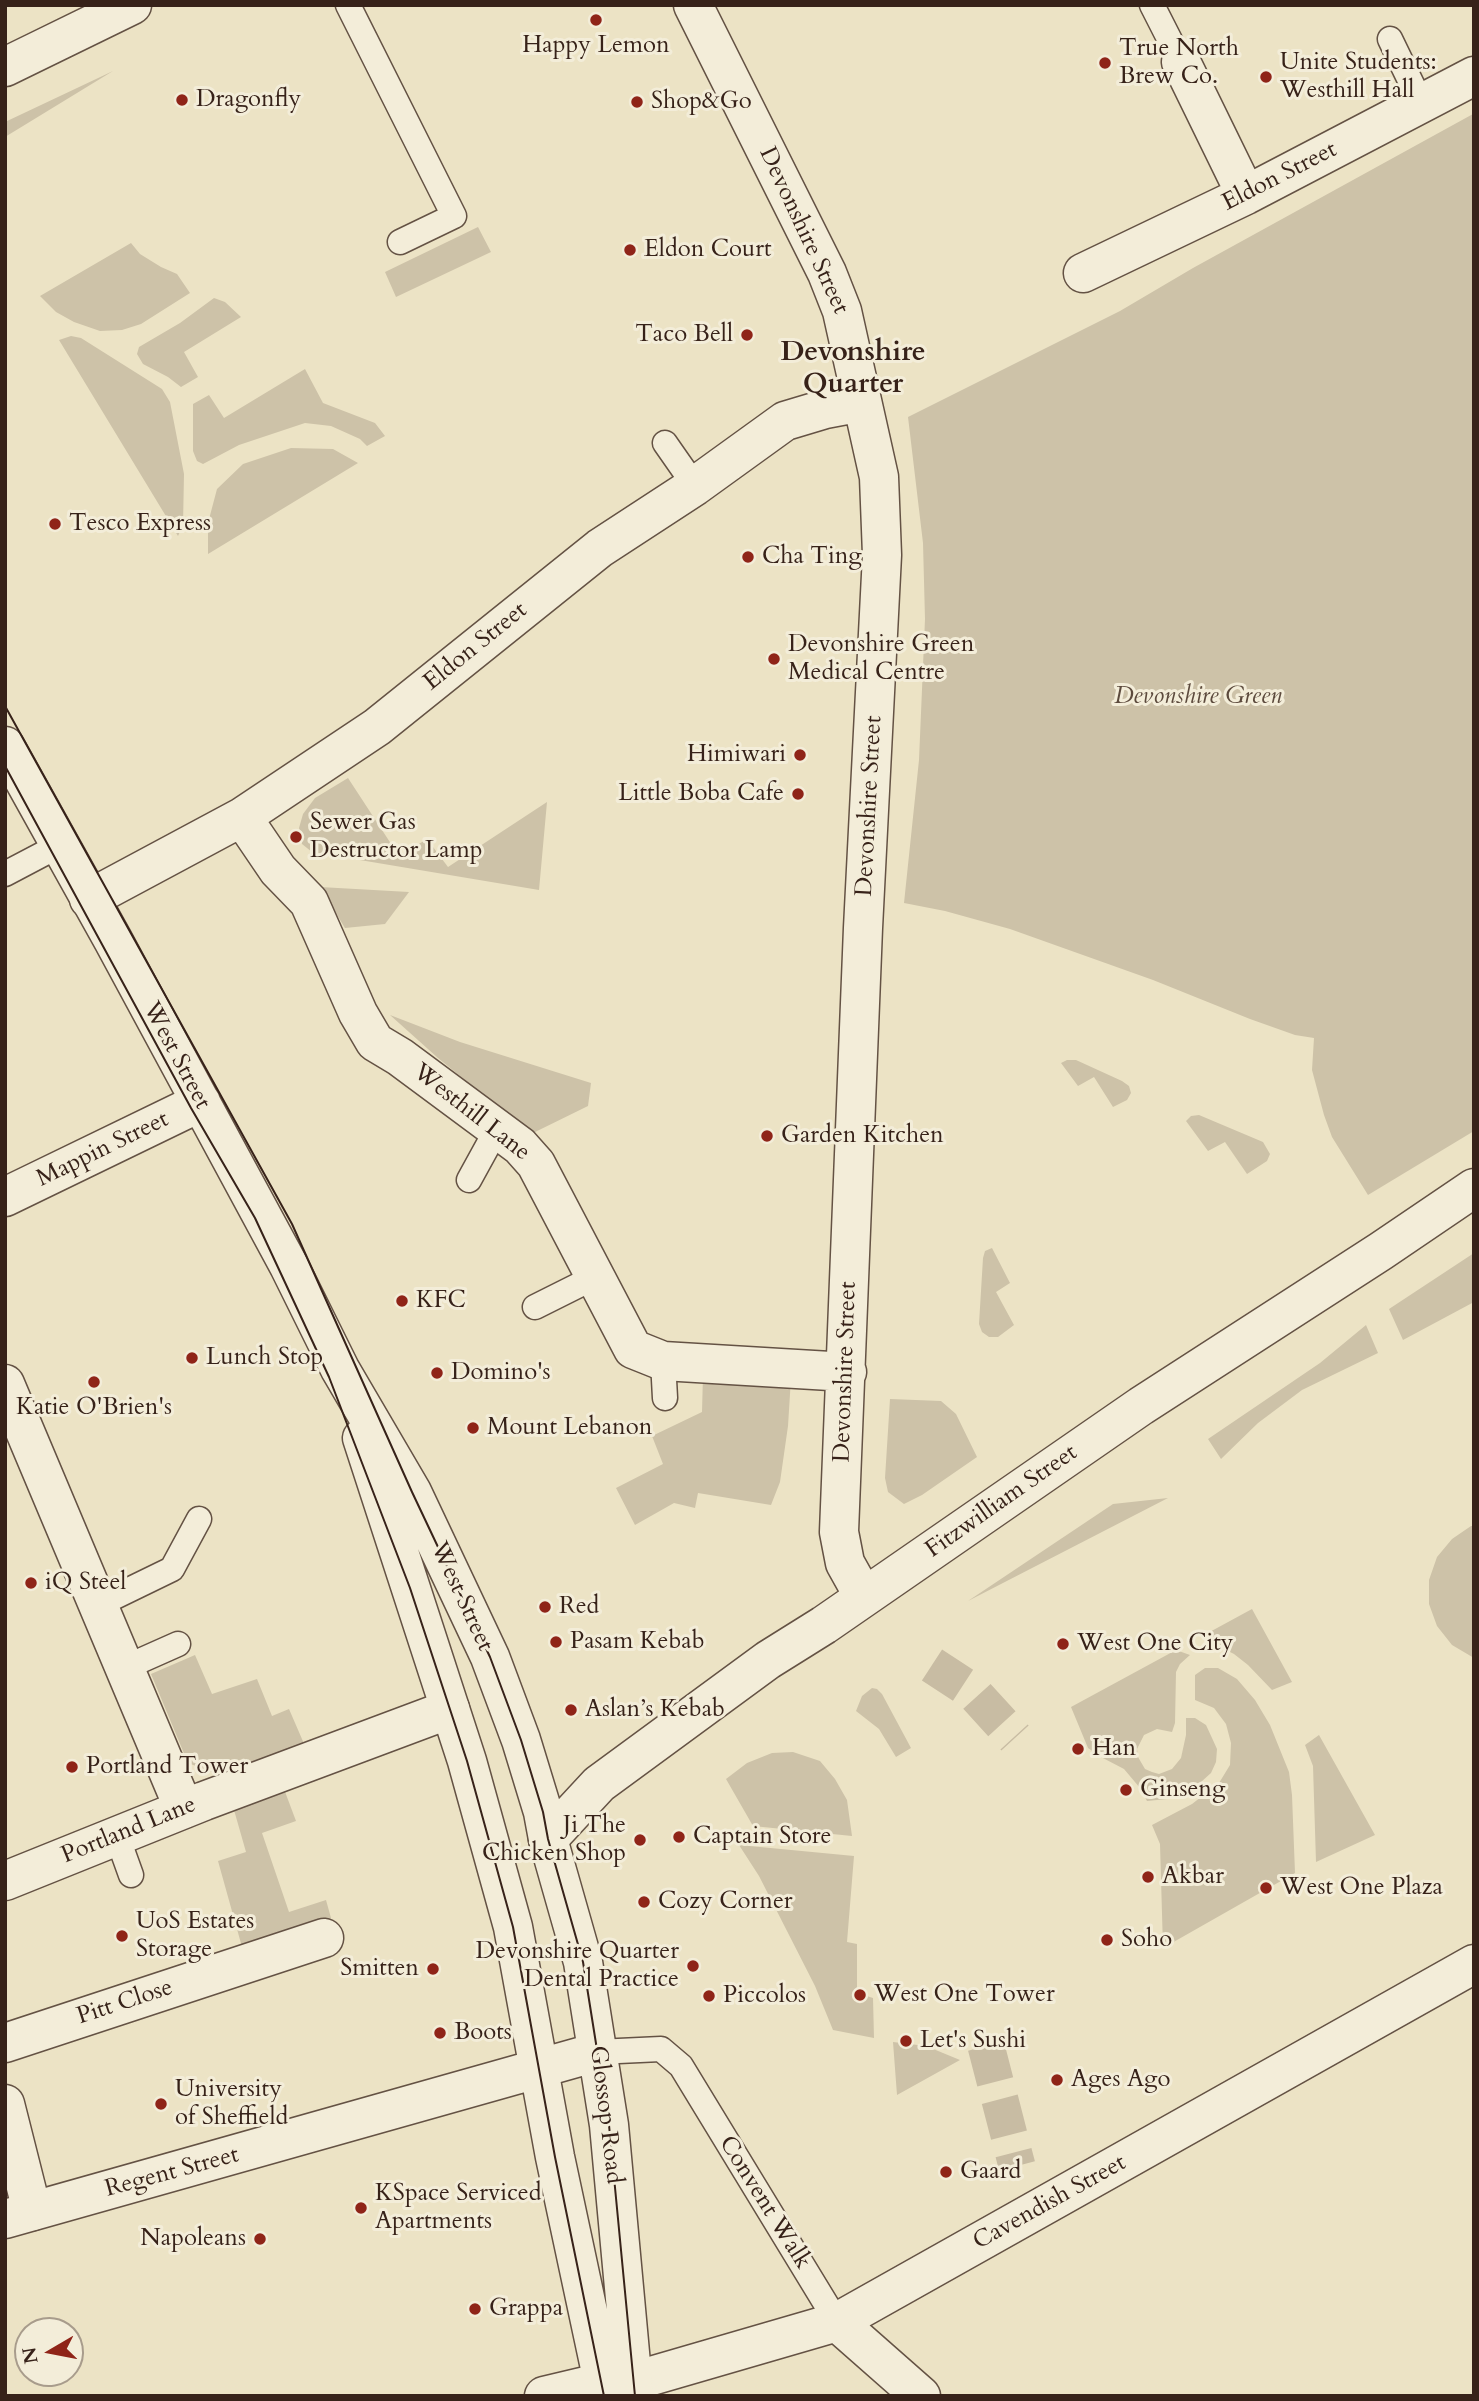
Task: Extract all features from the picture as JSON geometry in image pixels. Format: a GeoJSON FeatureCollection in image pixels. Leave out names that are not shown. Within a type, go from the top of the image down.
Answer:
{"type":"FeatureCollection","features":[{"type":"Feature","properties":{"kind":"street"},"geometry":{"type":"LineString","coordinates":[[5,67],[132,5]]}},
{"type":"Feature","properties":{"kind":"street","name":"Devonshire Street"},"geometry":{"type":"LineString","coordinates":[[693,5],[827,273],[842,311],[879,477],[882,555],[863,928],[839,1532],[845,1563],[864,1597]]}},
{"type":"Feature","properties":{"kind":"street"},"geometry":{"type":"LineString","coordinates":[[1181,62],[1246,195]]}},
{"type":"Feature","properties":{"kind":"street","name":"Eldon Street"},"geometry":{"type":"LineString","coordinates":[[1083,273],[1246,195],[1474,76]]}},
{"type":"Feature","properties":{"kind":"street","name":"Eldon Street"},"geometry":{"type":"LineString","coordinates":[[89,899],[242,817],[377,727],[600,548],[695,486],[785,421],[862,402]]}},
{"type":"Feature","properties":{"kind":"street","name":"West Street"},"geometry":{"type":"LineString","coordinates":[[5,746],[201,1102],[289,1266],[340,1369],[412,1492],[485,1646],[521,1740],[543,1812],[548,1839]]}},
{"type":"Feature","properties":{"kind":"street","name":"Westhill Lane"},"geometry":{"type":"LineString","coordinates":[[242,817],[278,870],[309,902],[358,1013],[375,1042],[400,1057],[520,1146],[536,1164],[633,1349],[664,1380],[847,1372]]}},
{"type":"Feature","properties":{"kind":"street","name":"Mappin Street"},"geometry":{"type":"LineString","coordinates":[[5,1197],[201,1102]]}},
{"type":"Feature","properties":{"kind":"street","name":"Fitzwilliam Street"},"geometry":{"type":"LineString","coordinates":[[548,1839],[599,1784],[768,1660],[1141,1406],[1474,1188]]}},
{"type":"Feature","properties":{"kind":"street","name":"West Street"},"geometry":{"type":"LineString","coordinates":[[340,1369],[473,1780],[513,1927],[540,2067]]}},
{"type":"Feature","properties":{"kind":"street"},"geometry":{"type":"LineString","coordinates":[[5,1384],[184,1809]]}},
{"type":"Feature","properties":{"kind":"street","name":"Portland Lane"},"geometry":{"type":"LineString","coordinates":[[5,1881],[184,1809],[450,1709]]}},
{"type":"Feature","properties":{"kind":"street","name":"Glossop Road"},"geometry":{"type":"LineString","coordinates":[[548,1839],[583,1962],[608,2125],[619,2388]]}},
{"type":"Feature","properties":{"kind":"street","name":"Pitt Close"},"geometry":{"type":"LineString","coordinates":[[5,2043],[324,1938]]}},
{"type":"Feature","properties":{"kind":"street","name":"Cavendish Street"},"geometry":{"type":"LineString","coordinates":[[544,2396],[619,2388],[837,2322],[1474,1964]]}},
{"type":"Feature","properties":{"kind":"street","name":"Regent Street"},"geometry":{"type":"LineString","coordinates":[[19,2215],[597,2052]]}},
{"type":"Feature","properties":{"kind":"street"},"geometry":{"type":"LineString","coordinates":[[540,2067],[555,2157],[619,2388]]}},
{"type":"Feature","properties":{"kind":"street"},"geometry":{"type":"LineString","coordinates":[[5,2104],[19,2215]]}},
{"type":"Feature","properties":{"kind":"street","name":"Convent Walk"},"geometry":{"type":"LineString","coordinates":[[837,2322],[921,2396]]}},
{"type":"Feature","properties":{"kind":"lane"},"geometry":{"type":"LineString","coordinates":[[348,5],[454,216],[400,242]]}},
{"type":"Feature","properties":{"kind":"lane"},"geometry":{"type":"LineString","coordinates":[[1152,5],[1181,62]]}},
{"type":"Feature","properties":{"kind":"lane"},"geometry":{"type":"LineString","coordinates":[[1390,39],[1421,103]]}},
{"type":"Feature","properties":{"kind":"lane"},"geometry":{"type":"LineString","coordinates":[[666,443],[695,486]]}},
{"type":"Feature","properties":{"kind":"lane"},"geometry":{"type":"LineString","coordinates":[[5,874],[60,845]]}},
{"type":"Feature","properties":{"kind":"lane"},"geometry":{"type":"LineString","coordinates":[[469,1180],[497,1129]]}},
{"type":"Feature","properties":{"kind":"lane"},"geometry":{"type":"LineString","coordinates":[[535,1307],[595,1277]]}},
{"type":"Feature","properties":{"kind":"lane"},"geometry":{"type":"LineString","coordinates":[[98,1605],[172,1569],[199,1519]]}},
{"type":"Feature","properties":{"kind":"lane"},"geometry":{"type":"LineString","coordinates":[[124,1668],[178,1644]]}},
{"type":"Feature","properties":{"kind":"lane"},"geometry":{"type":"LineString","coordinates":[[117,1836],[131,1875]]}},
{"type":"Feature","properties":{"kind":"lane","name":"Convent Walk"},"geometry":{"type":"LineString","coordinates":[[597,2052],[662,2049],[681,2066],[837,2322]]}},
{"type":"Feature","properties":{"kind":"green space"},"geometry":{"type":"Polygon","coordinates":[[[113,71],[5,137],[5,122],[113,71]]]}},
{"type":"Feature","properties":{"kind":"green space","name":"Devonshire Green"},"geometry":{"type":"Polygon","coordinates":[[[1473,114],[1474,1131],[1368,1195],[1332,1137],[1324,1115],[1312,1070],[1314,1038],[1295,1035],[1250,1019],[1153,980],[1010,929],[904,903],[919,760],[925,619],[923,543],[908,417],[1120,311],[1473,114]]]}},
{"type":"Feature","properties":{"kind":"green space"},"geometry":{"type":"Polygon","coordinates":[[[478,227],[491,252],[396,297],[385,272],[478,227]]]}},
{"type":"Feature","properties":{"kind":"green space"},"geometry":{"type":"Polygon","coordinates":[[[131,243],[140,254],[177,274],[190,293],[141,324],[122,330],[100,331],[56,312],[40,296],[131,243]]]}},
{"type":"Feature","properties":{"kind":"green space"},"geometry":{"type":"Polygon","coordinates":[[[214,298],[225,302],[241,317],[184,352],[198,377],[181,387],[143,364],[137,354],[139,347],[180,323],[214,298]]]}},
{"type":"Feature","properties":{"kind":"green space"},"geometry":{"type":"Polygon","coordinates":[[[71,336],[81,338],[162,389],[170,402],[184,474],[183,525],[178,536],[59,340],[71,336]]]}},
{"type":"Feature","properties":{"kind":"green space"},"geometry":{"type":"Polygon","coordinates":[[[305,369],[323,403],[375,423],[385,436],[367,446],[360,439],[331,426],[305,423],[239,445],[203,464],[197,461],[193,451],[193,404],[209,395],[224,418],[305,369]]]}},
{"type":"Feature","properties":{"kind":"green space"},"geometry":{"type":"Polygon","coordinates":[[[291,448],[333,449],[358,463],[208,554],[208,523],[217,489],[243,464],[291,448]]]}},
{"type":"Feature","properties":{"kind":"green space"},"geometry":{"type":"Polygon","coordinates":[[[348,778],[399,856],[427,839],[448,867],[547,802],[539,890],[312,852],[302,844],[299,828],[303,814],[315,798],[348,778]]]}},
{"type":"Feature","properties":{"kind":"green space"},"geometry":{"type":"Polygon","coordinates":[[[320,887],[409,892],[385,924],[345,928],[320,887]]]}},
{"type":"Feature","properties":{"kind":"green space"},"geometry":{"type":"Polygon","coordinates":[[[390,1015],[460,1042],[591,1083],[588,1106],[531,1134],[390,1015]]]}},
{"type":"Feature","properties":{"kind":"green space"},"geometry":{"type":"Polygon","coordinates":[[[1076,1060],[1122,1081],[1129,1086],[1131,1093],[1127,1100],[1113,1107],[1094,1077],[1078,1086],[1061,1063],[1076,1060]]]}},
{"type":"Feature","properties":{"kind":"green space"},"geometry":{"type":"Polygon","coordinates":[[[1199,1115],[1263,1142],[1270,1154],[1267,1161],[1247,1174],[1225,1142],[1208,1151],[1186,1121],[1191,1116],[1199,1115]]]}},
{"type":"Feature","properties":{"kind":"green space"},"geometry":{"type":"Polygon","coordinates":[[[992,1248],[1010,1283],[996,1292],[1014,1325],[998,1337],[989,1337],[982,1332],[979,1324],[983,1258],[985,1251],[992,1248]]]}},
{"type":"Feature","properties":{"kind":"green space"},"geometry":{"type":"Polygon","coordinates":[[[1474,1253],[1474,1302],[1403,1340],[1389,1309],[1474,1253]]]}},
{"type":"Feature","properties":{"kind":"green space"},"geometry":{"type":"Polygon","coordinates":[[[1366,1325],[1378,1353],[1302,1390],[1258,1423],[1221,1459],[1208,1439],[1320,1363],[1366,1325]]]}},
{"type":"Feature","properties":{"kind":"green space"},"geometry":{"type":"Polygon","coordinates":[[[703,1375],[791,1378],[780,1482],[771,1505],[698,1493],[695,1508],[674,1503],[635,1525],[616,1488],[663,1464],[652,1436],[702,1412],[703,1375]]]}},
{"type":"Feature","properties":{"kind":"green space"},"geometry":{"type":"Polygon","coordinates":[[[890,1399],[941,1401],[956,1414],[977,1457],[922,1495],[904,1504],[888,1492],[885,1478],[890,1399]]]}},
{"type":"Feature","properties":{"kind":"green space"},"geometry":{"type":"Polygon","coordinates":[[[1168,1498],[968,1601],[1113,1504],[1168,1498]]]}},
{"type":"Feature","properties":{"kind":"green space"},"geometry":{"type":"Polygon","coordinates":[[[1474,1526],[1474,1658],[1452,1645],[1437,1626],[1429,1604],[1429,1580],[1437,1557],[1452,1539],[1474,1526]]]}},
{"type":"Feature","properties":{"kind":"green space"},"geometry":{"type":"Polygon","coordinates":[[[1252,1609],[1292,1682],[1272,1690],[1248,1665],[1216,1645],[1206,1634],[1252,1609]]]}},
{"type":"Feature","properties":{"kind":"green space"},"geometry":{"type":"Polygon","coordinates":[[[1176,1650],[1190,1655],[1176,1672],[1175,1723],[1172,1732],[1157,1729],[1144,1735],[1137,1749],[1138,1757],[1145,1769],[1152,1772],[1159,1774],[1172,1769],[1181,1758],[1186,1735],[1186,1718],[1195,1718],[1206,1725],[1217,1749],[1216,1762],[1211,1773],[1201,1782],[1167,1799],[1147,1801],[1124,1769],[1088,1748],[1071,1707],[1176,1650]]]}},
{"type":"Feature","properties":{"kind":"green space"},"geometry":{"type":"Polygon","coordinates":[[[195,1655],[212,1694],[257,1679],[272,1716],[289,1709],[305,1746],[227,1778],[188,1763],[151,1674],[195,1655]]]}},
{"type":"Feature","properties":{"kind":"green space"},"geometry":{"type":"Polygon","coordinates":[[[1205,1668],[1218,1668],[1237,1679],[1255,1700],[1270,1725],[1289,1772],[1295,1873],[1163,1948],[1160,1844],[1152,1825],[1192,1804],[1219,1783],[1230,1765],[1231,1743],[1226,1724],[1214,1708],[1195,1700],[1195,1675],[1205,1668]]]}},
{"type":"Feature","properties":{"kind":"green space"},"geometry":{"type":"Polygon","coordinates":[[[872,1688],[882,1694],[911,1748],[896,1757],[879,1729],[856,1711],[862,1696],[872,1688]]]}},
{"type":"Feature","properties":{"kind":"green space"},"geometry":{"type":"Polygon","coordinates":[[[1319,1735],[1375,1835],[1316,1862],[1313,1766],[1305,1745],[1319,1735]]]}},
{"type":"Feature","properties":{"kind":"green space"},"geometry":{"type":"Polygon","coordinates":[[[793,1752],[820,1761],[835,1779],[847,1800],[852,1836],[753,1826],[726,1779],[747,1763],[772,1753],[793,1752]]]}},
{"type":"Feature","properties":{"kind":"green space"},"geometry":{"type":"Polygon","coordinates":[[[284,1789],[296,1821],[262,1833],[289,1912],[326,1900],[331,1918],[242,1947],[218,1861],[246,1852],[234,1810],[284,1789]]]}},
{"type":"Feature","properties":{"kind":"green space"},"geometry":{"type":"Polygon","coordinates":[[[739,1845],[854,1856],[847,1942],[857,1944],[857,1993],[873,1998],[874,2038],[833,2030],[815,1986],[759,1876],[739,1845]]]}},
{"type":"Feature","properties":{"kind":"green space"},"geometry":{"type":"Polygon","coordinates":[[[893,2042],[926,2046],[960,2060],[897,2095],[893,2042]]]}},
{"type":"Feature","properties":{"kind":"tunnel"},"geometry":{"type":"LineString","coordinates":[[932,1665],[972,1691],[1015,1738]]}},
{"type":"Feature","properties":{"kind":"tunnel"},"geometry":{"type":"LineString","coordinates":[[986,2046],[1017,2166]]}},
{"type":"Feature","properties":{"kind":"tram line"},"geometry":{"type":"LineString","coordinates":[[5,706],[292,1224],[412,1492],[490,1657],[521,1740],[583,1962],[609,2125],[635,2396]]}},
{"type":"Feature","properties":{"kind":"tram line"},"geometry":{"type":"LineString","coordinates":[[5,766],[191,1108],[255,1218],[329,1377],[410,1588],[467,1761],[513,1927],[555,2157],[604,2396]]}},
{"type":"Feature","properties":{"kind":"place","name":"Happy Lemon"},"geometry":{"type":"Point","coordinates":[596,20]}},
{"type":"Feature","properties":{"kind":"place","name":"True North Brew Co."},"geometry":{"type":"Point","coordinates":[1105,63]}},
{"type":"Feature","properties":{"kind":"place","name":"Unite Students: Westhill Hall"},"geometry":{"type":"Point","coordinates":[1266,77]}},
{"type":"Feature","properties":{"kind":"place","name":"Dragonfly"},"geometry":{"type":"Point","coordinates":[182,100]}},
{"type":"Feature","properties":{"kind":"place","name":"Shop&Go"},"geometry":{"type":"Point","coordinates":[637,102]}},
{"type":"Feature","properties":{"kind":"place","name":"Eldon Court"},"geometry":{"type":"Point","coordinates":[630,250]}},
{"type":"Feature","properties":{"kind":"place","name":"Taco Bell"},"geometry":{"type":"Point","coordinates":[747,335]}},
{"type":"Feature","properties":{"kind":"place","name":"Tesco Express"},"geometry":{"type":"Point","coordinates":[55,524]}},
{"type":"Feature","properties":{"kind":"place","name":"Cha Ting"},"geometry":{"type":"Point","coordinates":[748,557]}},
{"type":"Feature","properties":{"kind":"place","name":"Devonshire Green Medical Centre"},"geometry":{"type":"Point","coordinates":[774,659]}},
{"type":"Feature","properties":{"kind":"place","name":"Himiwari"},"geometry":{"type":"Point","coordinates":[800,755]}},
{"type":"Feature","properties":{"kind":"place","name":"Little Boba Cafe"},"geometry":{"type":"Point","coordinates":[798,794]}},
{"type":"Feature","properties":{"kind":"place","name":"Sewer Gas Destructor Lamp"},"geometry":{"type":"Point","coordinates":[296,837]}},
{"type":"Feature","properties":{"kind":"place","name":"Garden Kitchen"},"geometry":{"type":"Point","coordinates":[767,1136]}},
{"type":"Feature","properties":{"kind":"place","name":"KFC"},"geometry":{"type":"Point","coordinates":[402,1301]}},
{"type":"Feature","properties":{"kind":"place","name":"Lunch Stop"},"geometry":{"type":"Point","coordinates":[192,1358]}},
{"type":"Feature","properties":{"kind":"place","name":"Domino's"},"geometry":{"type":"Point","coordinates":[437,1373]}},
{"type":"Feature","properties":{"kind":"place","name":"Katie O'Brien's"},"geometry":{"type":"Point","coordinates":[94,1382]}},
{"type":"Feature","properties":{"kind":"place","name":"Mount Lebanon"},"geometry":{"type":"Point","coordinates":[473,1428]}},
{"type":"Feature","properties":{"kind":"place","name":"iQ Steel"},"geometry":{"type":"Point","coordinates":[31,1583]}},
{"type":"Feature","properties":{"kind":"place","name":"Red"},"geometry":{"type":"Point","coordinates":[545,1607]}},
{"type":"Feature","properties":{"kind":"place","name":"Pasam Kebab"},"geometry":{"type":"Point","coordinates":[556,1642]}},
{"type":"Feature","properties":{"kind":"place","name":"West One City"},"geometry":{"type":"Point","coordinates":[1063,1644]}},
{"type":"Feature","properties":{"kind":"place","name":"Aslan’s Kebab"},"geometry":{"type":"Point","coordinates":[571,1710]}},
{"type":"Feature","properties":{"kind":"place","name":"Han"},"geometry":{"type":"Point","coordinates":[1078,1749]}},
{"type":"Feature","properties":{"kind":"place","name":"Portland Tower"},"geometry":{"type":"Point","coordinates":[72,1767]}},
{"type":"Feature","properties":{"kind":"place","name":"Ginseng"},"geometry":{"type":"Point","coordinates":[1126,1790]}},
{"type":"Feature","properties":{"kind":"place","name":"Captain Store"},"geometry":{"type":"Point","coordinates":[679,1837]}},
{"type":"Feature","properties":{"kind":"place","name":"Ji The Chicken Shop"},"geometry":{"type":"Point","coordinates":[640,1840]}},
{"type":"Feature","properties":{"kind":"place","name":"Akbar"},"geometry":{"type":"Point","coordinates":[1148,1877]}},
{"type":"Feature","properties":{"kind":"place","name":"West One Plaza"},"geometry":{"type":"Point","coordinates":[1266,1888]}},
{"type":"Feature","properties":{"kind":"place","name":"Cozy Corner"},"geometry":{"type":"Point","coordinates":[644,1902]}},
{"type":"Feature","properties":{"kind":"place","name":"UoS Estates Storage"},"geometry":{"type":"Point","coordinates":[122,1936]}},
{"type":"Feature","properties":{"kind":"place","name":"Soho"},"geometry":{"type":"Point","coordinates":[1107,1940]}},
{"type":"Feature","properties":{"kind":"place","name":"Devonshire Quarter Dental Practice"},"geometry":{"type":"Point","coordinates":[693,1966]}},
{"type":"Feature","properties":{"kind":"place","name":"Smitten"},"geometry":{"type":"Point","coordinates":[433,1969]}},
{"type":"Feature","properties":{"kind":"place","name":"West One Tower"},"geometry":{"type":"Point","coordinates":[860,1995]}},
{"type":"Feature","properties":{"kind":"place","name":"Piccolos"},"geometry":{"type":"Point","coordinates":[709,1996]}},
{"type":"Feature","properties":{"kind":"place","name":"Boots"},"geometry":{"type":"Point","coordinates":[440,2033]}},
{"type":"Feature","properties":{"kind":"place","name":"Let's Sushi"},"geometry":{"type":"Point","coordinates":[906,2041]}},
{"type":"Feature","properties":{"kind":"place","name":"Ages Ago"},"geometry":{"type":"Point","coordinates":[1057,2080]}},
{"type":"Feature","properties":{"kind":"place","name":"University of Sheffield"},"geometry":{"type":"Point","coordinates":[161,2104]}},
{"type":"Feature","properties":{"kind":"place","name":"Gaard"},"geometry":{"type":"Point","coordinates":[946,2172]}},
{"type":"Feature","properties":{"kind":"place","name":"KSpace Serviced Apartments"},"geometry":{"type":"Point","coordinates":[361,2208]}},
{"type":"Feature","properties":{"kind":"place","name":"Napoleans"},"geometry":{"type":"Point","coordinates":[260,2239]}},
{"type":"Feature","properties":{"kind":"place","name":"Grappa"},"geometry":{"type":"Point","coordinates":[475,2309]}},
{"type":"Feature","properties":{"kind":"district","name":"Devonshire Quarter"},"geometry":{"type":"Point","coordinates":[853,370]}}]}
